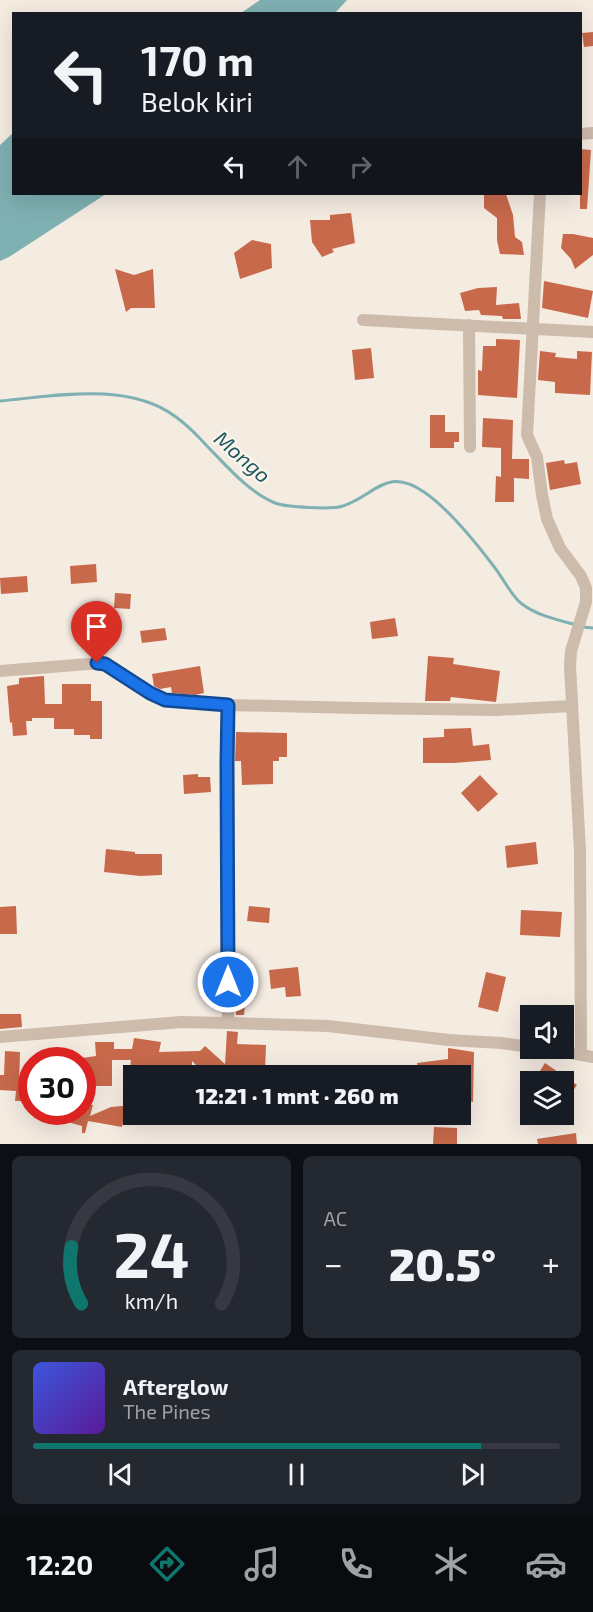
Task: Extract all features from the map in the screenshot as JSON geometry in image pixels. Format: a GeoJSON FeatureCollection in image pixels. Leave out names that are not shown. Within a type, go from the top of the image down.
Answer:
{"type":"FeatureCollection","features":[{"type":"Feature","properties":{"kind":"street"},"geometry":{"type":"LineString","coordinates":[[540,195],[527,435],[537,458],[547,519],[560,548],[581,576],[586,588],[586,602],[571,651],[570,666],[580,851],[587,1056]]}},
{"type":"Feature","properties":{"kind":"street"},"geometry":{"type":"LineString","coordinates":[[363,320],[593,332]]}},
{"type":"Feature","properties":{"kind":"street"},"geometry":{"type":"LineString","coordinates":[[469,325],[470,447]]}},
{"type":"Feature","properties":{"kind":"street"},"geometry":{"type":"LineString","coordinates":[[0,671],[101,663],[165,700],[228,705],[497,710],[571,706]]}},
{"type":"Feature","properties":{"kind":"street"},"geometry":{"type":"LineString","coordinates":[[228,705],[228,1023]]}},
{"type":"Feature","properties":{"kind":"street"},"geometry":{"type":"LineString","coordinates":[[0,1037],[181,1022],[328,1026],[520,1046]]}},
{"type":"Feature","properties":{"kind":"water"},"geometry":{"type":"Polygon","coordinates":[[[260,0],[347,0],[336,12],[242,12],[260,0]]]}},
{"type":"Feature","properties":{"kind":"water"},"geometry":{"type":"Polygon","coordinates":[[[12,134],[12,195],[104,195],[0,261],[0,145],[12,134]]]}},
{"type":"Feature","properties":{"kind":"building"},"geometry":{"type":"Polygon","coordinates":[[[593,32],[593,46],[584,47],[582,33],[593,32]]]}},
{"type":"Feature","properties":{"kind":"building"},"geometry":{"type":"Polygon","coordinates":[[[582,149],[591,150],[587,209],[580,209],[582,149]]]}},
{"type":"Feature","properties":{"kind":"building"},"geometry":{"type":"Polygon","coordinates":[[[484,195],[506,195],[513,215],[515,237],[522,242],[524,255],[500,254],[497,240],[497,218],[484,208],[484,195]]]}},
{"type":"Feature","properties":{"kind":"building"},"geometry":{"type":"Polygon","coordinates":[[[351,213],[355,243],[332,249],[334,252],[322,257],[312,242],[310,220],[330,220],[330,215],[351,213]]]}},
{"type":"Feature","properties":{"kind":"building"},"geometry":{"type":"Polygon","coordinates":[[[563,234],[593,238],[593,255],[575,269],[571,259],[561,248],[563,234]]]}},
{"type":"Feature","properties":{"kind":"building"},"geometry":{"type":"Polygon","coordinates":[[[252,240],[271,244],[272,268],[240,279],[234,253],[252,240]]]}},
{"type":"Feature","properties":{"kind":"building"},"geometry":{"type":"Polygon","coordinates":[[[115,269],[134,275],[153,269],[155,308],[131,308],[126,312],[115,269]]]}},
{"type":"Feature","properties":{"kind":"building"},"geometry":{"type":"Polygon","coordinates":[[[544,281],[593,291],[588,318],[542,308],[544,281]]]}},
{"type":"Feature","properties":{"kind":"building"},"geometry":{"type":"Polygon","coordinates":[[[497,287],[496,305],[519,303],[521,319],[481,315],[479,310],[465,311],[460,293],[478,288],[497,287]]]}},
{"type":"Feature","properties":{"kind":"building"},"geometry":{"type":"Polygon","coordinates":[[[496,339],[520,340],[517,398],[478,395],[478,370],[482,371],[483,346],[496,346],[496,339]]]}},
{"type":"Feature","properties":{"kind":"building"},"geometry":{"type":"Polygon","coordinates":[[[371,348],[374,378],[355,380],[352,350],[371,348]]]}},
{"type":"Feature","properties":{"kind":"building"},"geometry":{"type":"Polygon","coordinates":[[[540,351],[556,353],[555,357],[577,359],[577,351],[592,352],[590,395],[555,393],[555,382],[538,380],[540,351]]]}},
{"type":"Feature","properties":{"kind":"building"},"geometry":{"type":"Polygon","coordinates":[[[430,415],[445,415],[445,432],[459,432],[459,442],[454,442],[454,448],[430,448],[430,415]]]}},
{"type":"Feature","properties":{"kind":"building"},"geometry":{"type":"Polygon","coordinates":[[[483,418],[513,420],[512,459],[529,459],[529,479],[514,478],[514,502],[495,502],[496,476],[501,477],[501,448],[482,447],[483,418]]]}},
{"type":"Feature","properties":{"kind":"building"},"geometry":{"type":"Polygon","coordinates":[[[564,460],[565,464],[577,462],[581,484],[550,490],[546,463],[564,460]]]}},
{"type":"Feature","properties":{"kind":"building"},"geometry":{"type":"Polygon","coordinates":[[[96,564],[97,582],[71,584],[70,566],[96,564]]]}},
{"type":"Feature","properties":{"kind":"building"},"geometry":{"type":"Polygon","coordinates":[[[27,576],[28,592],[1,594],[0,578],[27,576]]]}},
{"type":"Feature","properties":{"kind":"building"},"geometry":{"type":"Polygon","coordinates":[[[115,593],[131,594],[130,609],[114,608],[115,593]]]}},
{"type":"Feature","properties":{"kind":"building"},"geometry":{"type":"Polygon","coordinates":[[[395,618],[398,636],[372,639],[370,622],[395,618]]]}},
{"type":"Feature","properties":{"kind":"building"},"geometry":{"type":"Polygon","coordinates":[[[165,628],[167,640],[142,643],[140,631],[165,628]]]}},
{"type":"Feature","properties":{"kind":"building"},"geometry":{"type":"Polygon","coordinates":[[[428,656],[454,658],[453,664],[500,671],[496,702],[451,697],[450,701],[425,701],[428,656]]]}},
{"type":"Feature","properties":{"kind":"building"},"geometry":{"type":"Polygon","coordinates":[[[200,666],[204,693],[195,695],[172,693],[171,687],[160,689],[154,686],[152,674],[200,666]]]}},
{"type":"Feature","properties":{"kind":"building"},"geometry":{"type":"Polygon","coordinates":[[[44,676],[45,704],[62,704],[62,684],[91,684],[91,701],[102,701],[102,739],[90,739],[90,735],[74,735],[74,729],[54,729],[54,718],[32,718],[32,721],[26,721],[27,735],[13,736],[7,686],[19,684],[19,678],[44,676]]]}},
{"type":"Feature","properties":{"kind":"building"},"geometry":{"type":"Polygon","coordinates":[[[471,728],[473,746],[489,744],[491,760],[423,763],[423,738],[444,737],[444,729],[471,728]]]}},
{"type":"Feature","properties":{"kind":"building"},"geometry":{"type":"Polygon","coordinates":[[[236,732],[287,733],[287,757],[279,757],[279,761],[273,761],[273,784],[242,785],[241,761],[235,761],[236,732]]]}},
{"type":"Feature","properties":{"kind":"building"},"geometry":{"type":"Polygon","coordinates":[[[198,774],[198,777],[210,777],[211,792],[184,794],[183,775],[198,774]]]}},
{"type":"Feature","properties":{"kind":"building"},"geometry":{"type":"Polygon","coordinates":[[[480,775],[498,794],[478,812],[461,793],[480,775]]]}},
{"type":"Feature","properties":{"kind":"building"},"geometry":{"type":"Polygon","coordinates":[[[536,842],[538,864],[507,868],[505,846],[536,842]]]}},
{"type":"Feature","properties":{"kind":"building"},"geometry":{"type":"Polygon","coordinates":[[[106,849],[135,852],[135,854],[162,854],[162,875],[140,876],[104,872],[106,849]]]}},
{"type":"Feature","properties":{"kind":"building"},"geometry":{"type":"Polygon","coordinates":[[[16,906],[17,934],[0,934],[0,907],[16,906]]]}},
{"type":"Feature","properties":{"kind":"building"},"geometry":{"type":"Polygon","coordinates":[[[249,906],[270,908],[269,923],[247,921],[249,906]]]}},
{"type":"Feature","properties":{"kind":"building"},"geometry":{"type":"Polygon","coordinates":[[[521,910],[562,912],[560,937],[520,935],[521,910]]]}},
{"type":"Feature","properties":{"kind":"building"},"geometry":{"type":"Polygon","coordinates":[[[298,967],[301,996],[286,997],[285,987],[271,989],[269,970],[298,967]]]}},
{"type":"Feature","properties":{"kind":"building"},"geometry":{"type":"Polygon","coordinates":[[[486,972],[506,977],[498,1012],[478,1007],[486,972]]]}},
{"type":"Feature","properties":{"kind":"building"},"geometry":{"type":"Polygon","coordinates":[[[245,1004],[244,1015],[236,1015],[236,1005],[245,1004]]]}},
{"type":"Feature","properties":{"kind":"building"},"geometry":{"type":"Polygon","coordinates":[[[0,1014],[21,1014],[22,1027],[0,1029],[0,1014]]]}},
{"type":"Feature","properties":{"kind":"building"},"geometry":{"type":"Polygon","coordinates":[[[227,1031],[238,1032],[237,1044],[266,1045],[265,1065],[196,1065],[192,1061],[192,1065],[130,1065],[131,1060],[112,1060],[112,1086],[96,1086],[95,1042],[114,1042],[114,1049],[132,1049],[134,1038],[161,1042],[159,1052],[200,1051],[205,1046],[225,1064],[227,1031]]]}},
{"type":"Feature","properties":{"kind":"building"},"geometry":{"type":"Polygon","coordinates":[[[448,1048],[474,1052],[473,1102],[471,1102],[471,1065],[417,1065],[417,1063],[448,1059],[448,1048]]]}},
{"type":"Feature","properties":{"kind":"building"},"geometry":{"type":"Polygon","coordinates":[[[5,1051],[18,1052],[18,1101],[15,1101],[16,1091],[0,1090],[0,1075],[4,1075],[5,1051]]]}},
{"type":"Feature","properties":{"kind":"building"},"geometry":{"type":"Polygon","coordinates":[[[545,1063],[557,1071],[540,1071],[545,1063]]]}},
{"type":"Feature","properties":{"kind":"building"},"geometry":{"type":"Polygon","coordinates":[[[123,1106],[122,1127],[96,1122],[96,1113],[111,1107],[123,1106]]]}},
{"type":"Feature","properties":{"kind":"building"},"geometry":{"type":"Polygon","coordinates":[[[78,1125],[87,1125],[85,1133],[82,1133],[82,1126],[78,1125]]]}},
{"type":"Feature","properties":{"kind":"building"},"geometry":{"type":"Polygon","coordinates":[[[434,1127],[457,1128],[457,1144],[433,1144],[434,1127]]]}},
{"type":"Feature","properties":{"kind":"building"},"geometry":{"type":"Polygon","coordinates":[[[576,1133],[577,1144],[538,1144],[537,1139],[576,1133]]]}},
{"type":"Feature","properties":{"kind":"waterway","name":"Mongo"},"geometry":{"type":"LineString","coordinates":[[0,401],[91,394],[114,395],[157,406],[188,427],[247,485],[275,503],[309,508],[337,507],[354,501],[390,482],[411,485],[424,492],[453,517],[480,548],[522,604],[541,615],[577,625]]}},
{"type":"Feature","properties":{"kind":"waterway","name":"Mongo"},"geometry":{"type":"LineString","coordinates":[[583,627],[593,628]]}},
{"type":"Feature","properties":{"kind":"route"},"geometry":{"type":"LineString","coordinates":[[97,663],[113,668],[150,693],[165,700],[228,705],[228,982]]}}]}
